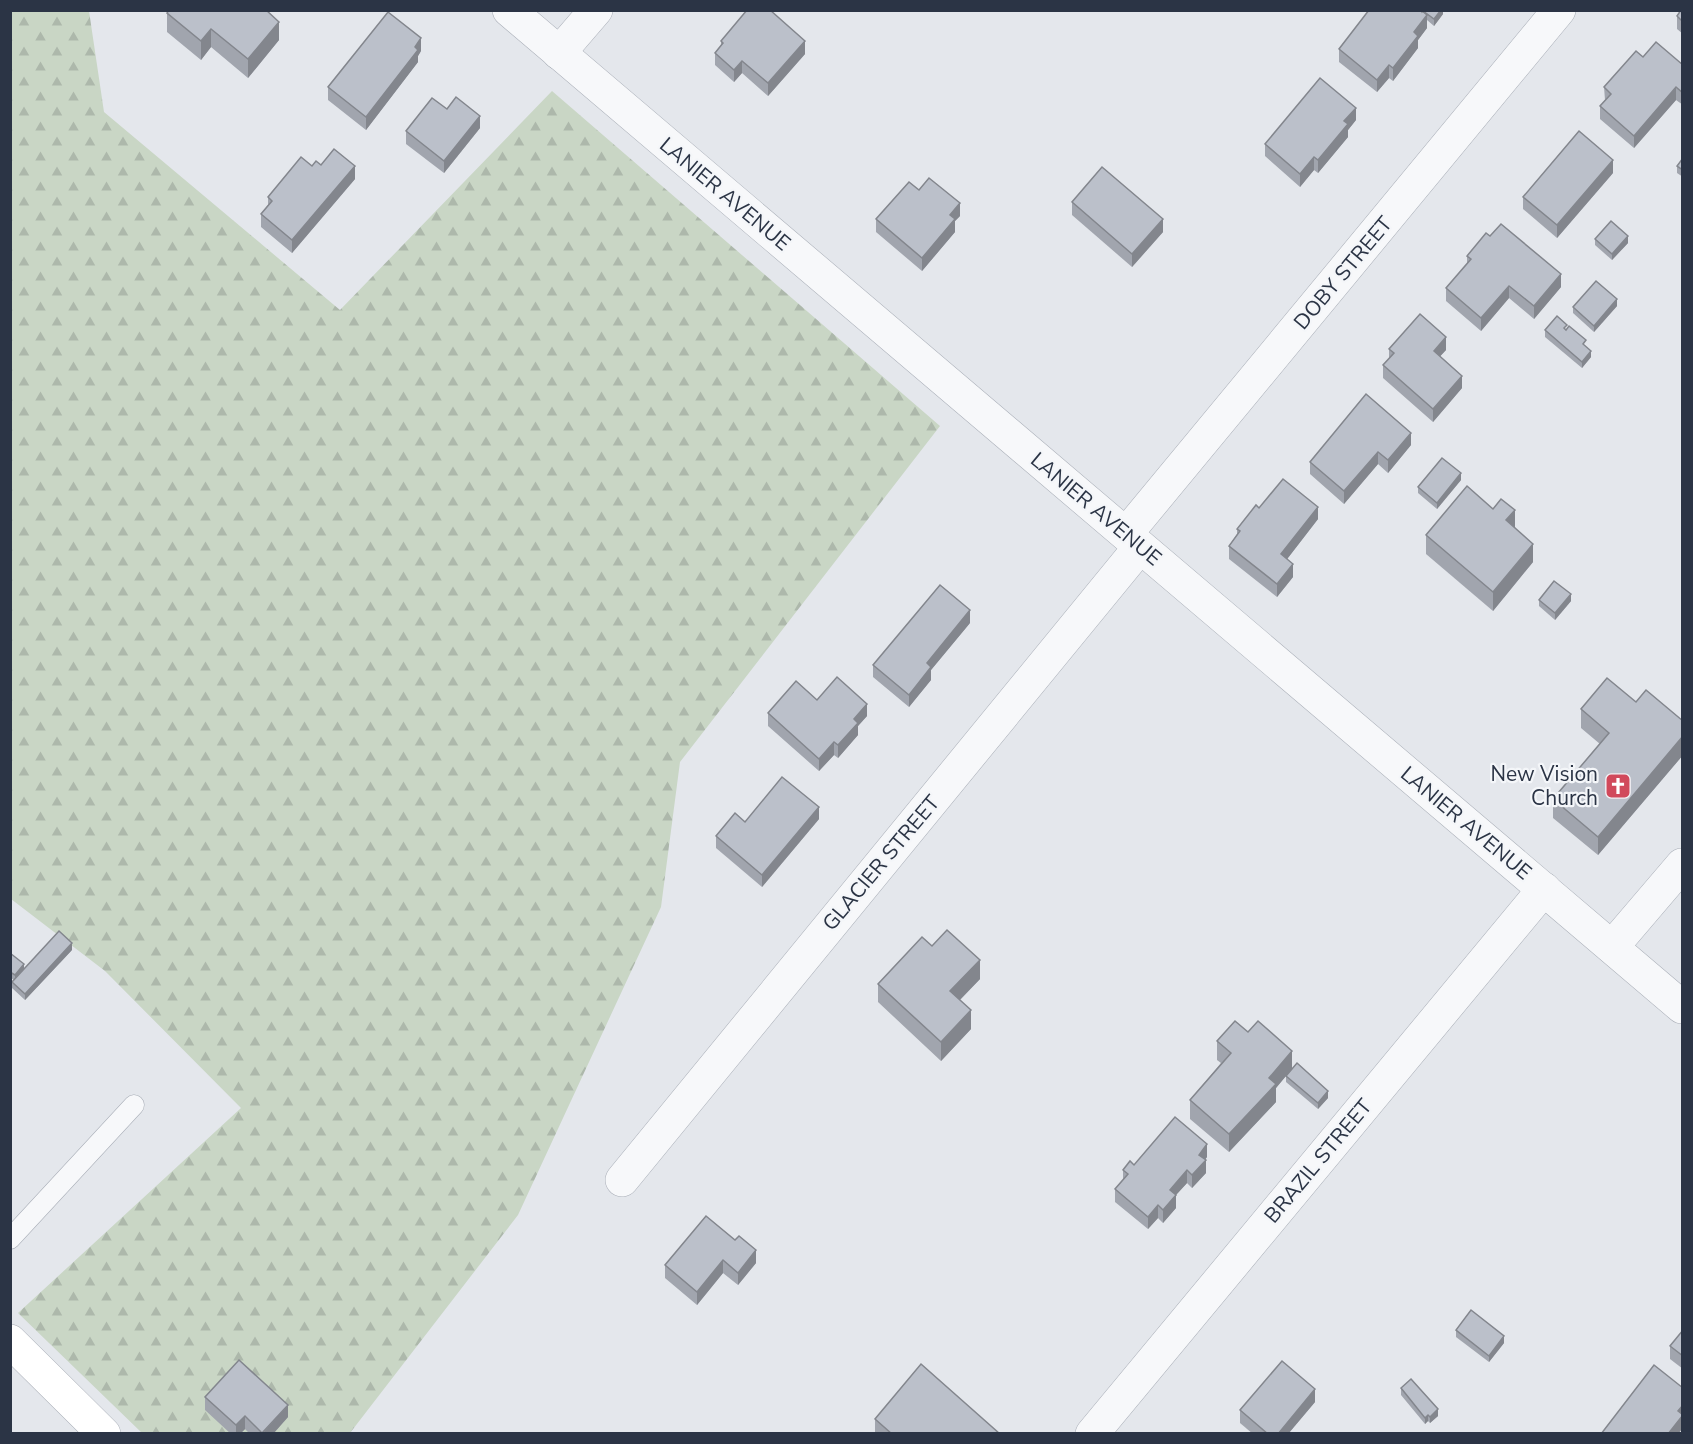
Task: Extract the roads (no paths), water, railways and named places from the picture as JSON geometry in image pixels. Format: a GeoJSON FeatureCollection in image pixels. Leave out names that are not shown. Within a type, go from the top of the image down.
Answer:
{"type":"FeatureCollection","features":[{"type":"Feature","properties":{"kind":"main road"},"geometry":{"type":"LineString","coordinates":[[10,1341],[104,1434]]}},
{"type":"Feature","properties":{"kind":"street","name":"LANIER AVENUE"},"geometry":{"type":"LineString","coordinates":[[509,10],[1683,1007]]}},
{"type":"Feature","properties":{"kind":"street"},"geometry":{"type":"LineString","coordinates":[[559,53],[596,10]]}},
{"type":"Feature","properties":{"kind":"street","name":"DOBY STREET"},"geometry":{"type":"LineString","coordinates":[[1133,540],[1558,10]]}},
{"type":"Feature","properties":{"kind":"street","name":"GLACIER STREET"},"geometry":{"type":"LineString","coordinates":[[622,1180],[1133,540]]}},
{"type":"Feature","properties":{"kind":"street"},"geometry":{"type":"LineString","coordinates":[[1612,947],[1683,865]]}},
{"type":"Feature","properties":{"kind":"street","name":"BRAZIL STREET"},"geometry":{"type":"LineString","coordinates":[[1092,1434],[1544,889]]}},
{"type":"Feature","properties":{"kind":"lane"},"geometry":{"type":"LineString","coordinates":[[10,1239],[134,1104]]}},
{"type":"Feature","properties":{"kind":"place","name":"New Vision Church"},"geometry":{"type":"Point","coordinates":[1618,786]}}]}
